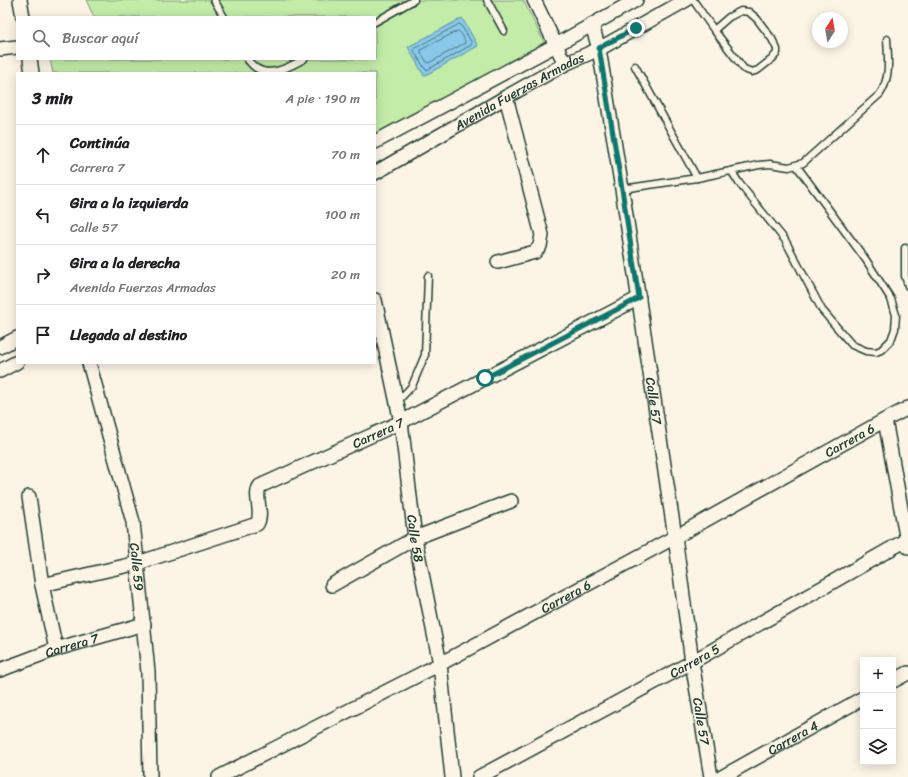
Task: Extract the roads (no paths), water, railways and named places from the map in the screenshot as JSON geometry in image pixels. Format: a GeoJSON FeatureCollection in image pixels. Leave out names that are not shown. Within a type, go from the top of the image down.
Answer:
{"type":"FeatureCollection","features":[{"type":"Feature","properties":{"kind":"street"},"geometry":{"type":"LineString","coordinates":[[20,0],[23,16]]}},
{"type":"Feature","properties":{"kind":"street"},"geometry":{"type":"LineString","coordinates":[[534,0],[565,64]]}},
{"type":"Feature","properties":{"kind":"street","name":"Avenida Fuerzas Armadas"},"geometry":{"type":"LineString","coordinates":[[376,141],[556,45],[636,0]]}},
{"type":"Feature","properties":{"kind":"street","name":"Avenida Fuerzas Armadas"},"geometry":{"type":"LineString","coordinates":[[376,172],[565,64],[599,48],[686,0]]}},
{"type":"Feature","properties":{"kind":"street","name":"Calle 57"},"geometry":{"type":"LineString","coordinates":[[592,25],[599,48],[622,189],[675,537],[692,662],[711,777]]}},
{"type":"Feature","properties":{"kind":"street"},"geometry":{"type":"LineString","coordinates":[[0,49],[16,47]]}},
{"type":"Feature","properties":{"kind":"street"},"geometry":{"type":"LineString","coordinates":[[30,60],[32,72]]}},
{"type":"Feature","properties":{"kind":"street"},"geometry":{"type":"LineString","coordinates":[[498,262],[535,252],[540,246],[542,235],[506,97]]}},
{"type":"Feature","properties":{"kind":"street","name":"Carrera 7"},"geometry":{"type":"LineString","coordinates":[[138,563],[257,524],[260,518],[258,493],[260,486],[401,422],[639,298]]}},
{"type":"Feature","properties":{"kind":"street","name":"Calle 58"},"geometry":{"type":"LineString","coordinates":[[376,305],[401,422],[415,538],[440,664],[452,777]]}},
{"type":"Feature","properties":{"kind":"street"},"geometry":{"type":"LineString","coordinates":[[0,347],[16,339]]}},
{"type":"Feature","properties":{"kind":"street"},"geometry":{"type":"LineString","coordinates":[[0,371],[16,363]]}},
{"type":"Feature","properties":{"kind":"street","name":"Calle 59"},"geometry":{"type":"LineString","coordinates":[[89,364],[134,522],[148,672],[150,777]]}},
{"type":"Feature","properties":{"kind":"street","name":"Carrera 6"},"geometry":{"type":"LineString","coordinates":[[219,777],[440,664],[675,537],[908,408]]}},
{"type":"Feature","properties":{"kind":"street"},"geometry":{"type":"LineString","coordinates":[[885,420],[908,542]]}},
{"type":"Feature","properties":{"kind":"street"},"geometry":{"type":"LineString","coordinates":[[29,497],[42,585],[56,649]]}},
{"type":"Feature","properties":{"kind":"street"},"geometry":{"type":"LineString","coordinates":[[332,585],[415,538],[511,501]]}},
{"type":"Feature","properties":{"kind":"street","name":"Carrera 5"},"geometry":{"type":"LineString","coordinates":[[479,777],[692,662],[908,542]]}},
{"type":"Feature","properties":{"kind":"street"},"geometry":{"type":"LineString","coordinates":[[42,585],[138,563]]}},
{"type":"Feature","properties":{"kind":"street","name":"Carrera 7"},"geometry":{"type":"LineString","coordinates":[[0,670],[56,649],[144,624]]}},
{"type":"Feature","properties":{"kind":"street"},"geometry":{"type":"LineString","coordinates":[[896,679],[908,673]]}},
{"type":"Feature","properties":{"kind":"street","name":"Carrera 4"},"geometry":{"type":"LineString","coordinates":[[722,777],[860,700]]}},
{"type":"Feature","properties":{"kind":"lane"},"geometry":{"type":"LineString","coordinates":[[214,0],[223,16]]}},
{"type":"Feature","properties":{"kind":"lane"},"geometry":{"type":"LineString","coordinates":[[376,21],[414,0]]}},
{"type":"Feature","properties":{"kind":"lane"},"geometry":{"type":"LineString","coordinates":[[488,0],[504,32]]}},
{"type":"Feature","properties":{"kind":"lane"},"geometry":{"type":"LineString","coordinates":[[693,0],[714,30],[744,69],[752,72],[758,70],[772,59],[776,53],[777,48],[772,39],[757,19],[749,12],[741,11],[729,17],[714,30]]}},
{"type":"Feature","properties":{"kind":"lane"},"geometry":{"type":"LineString","coordinates":[[622,189],[732,172],[759,165],[770,164],[789,167],[804,163],[880,94],[888,76],[887,39]]}},
{"type":"Feature","properties":{"kind":"lane"},"geometry":{"type":"LineString","coordinates":[[248,60],[255,68],[264,72]]}},
{"type":"Feature","properties":{"kind":"lane"},"geometry":{"type":"LineString","coordinates":[[273,72],[287,68],[302,60]]}},
{"type":"Feature","properties":{"kind":"lane"},"geometry":{"type":"LineString","coordinates":[[635,66],[697,178]]}},
{"type":"Feature","properties":{"kind":"lane"},"geometry":{"type":"LineString","coordinates":[[732,172],[739,183],[785,240],[822,310],[852,345],[866,351],[876,352],[881,350],[891,340],[896,329],[896,315],[891,299],[866,260],[796,165]]}},
{"type":"Feature","properties":{"kind":"lane"},"geometry":{"type":"LineString","coordinates":[[905,248],[905,276],[908,286]]}},
{"type":"Feature","properties":{"kind":"lane"},"geometry":{"type":"LineString","coordinates":[[396,402],[412,386],[425,355],[428,276]]}},
{"type":"Feature","properties":{"kind":"water"},"geometry":{"type":"Polygon","coordinates":[[[462,18],[478,46],[424,76],[408,47],[462,18]]]}}]}
